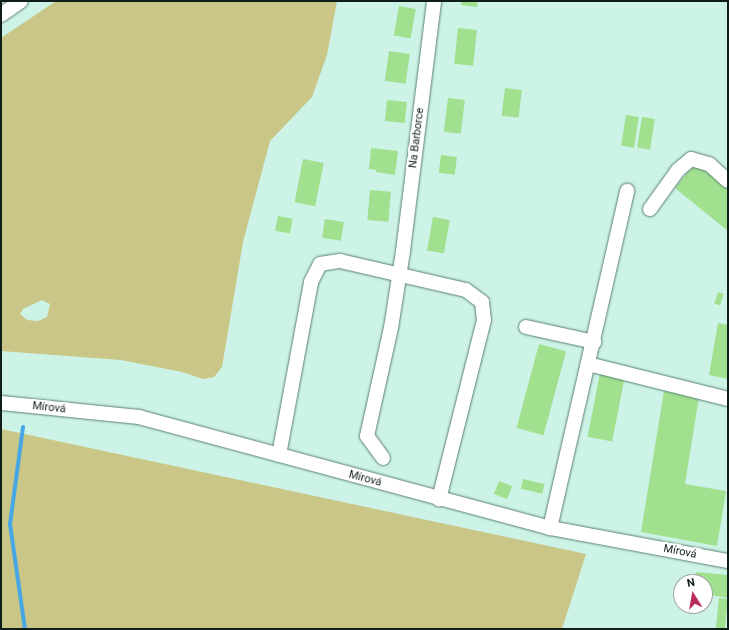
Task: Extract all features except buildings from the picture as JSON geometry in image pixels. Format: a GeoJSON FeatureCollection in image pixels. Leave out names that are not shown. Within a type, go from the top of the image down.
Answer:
{"type":"FeatureCollection","features":[{"type":"Feature","properties":{"kind":"street"},"geometry":{"type":"LineString","coordinates":[[1,15],[21,1]]}},
{"type":"Feature","properties":{"kind":"street","name":"Na Barborce"},"geometry":{"type":"LineString","coordinates":[[383,458],[367,436],[391,328],[434,1]]}},
{"type":"Feature","properties":{"kind":"street"},"geometry":{"type":"LineString","coordinates":[[650,209],[678,170],[691,159],[709,164],[728,181]]}},
{"type":"Feature","properties":{"kind":"street"},"geometry":{"type":"LineString","coordinates":[[550,528],[594,342],[627,191]]}},
{"type":"Feature","properties":{"kind":"street"},"geometry":{"type":"LineString","coordinates":[[279,455],[311,282],[320,264],[340,261],[466,290],[482,302],[484,320],[439,499]]}},
{"type":"Feature","properties":{"kind":"street"},"geometry":{"type":"LineString","coordinates":[[526,327],[594,342]]}},
{"type":"Feature","properties":{"kind":"street"},"geometry":{"type":"LineString","coordinates":[[588,364],[728,398]]}},
{"type":"Feature","properties":{"kind":"street","name":"Mírová"},"geometry":{"type":"LineString","coordinates":[[1,403],[139,417],[550,528],[728,561]]}},
{"type":"Feature","properties":{"kind":"shaded area"},"geometry":{"type":"Polygon","coordinates":[[[56,1],[337,1],[327,55],[312,97],[270,141],[243,242],[222,367],[214,377],[203,379],[182,372],[121,360],[1,351],[1,38],[56,1]],[[42,300],[23,309],[20,314],[27,320],[38,321],[47,317],[50,304],[42,300]]]}},
{"type":"Feature","properties":{"kind":"shaded area"},"geometry":{"type":"Polygon","coordinates":[[[1,429],[586,554],[562,629],[1,629],[1,429]]]}},
{"type":"Feature","properties":{"kind":"waterway"},"geometry":{"type":"LineString","coordinates":[[23,427],[10,524],[25,629]]}}]}
